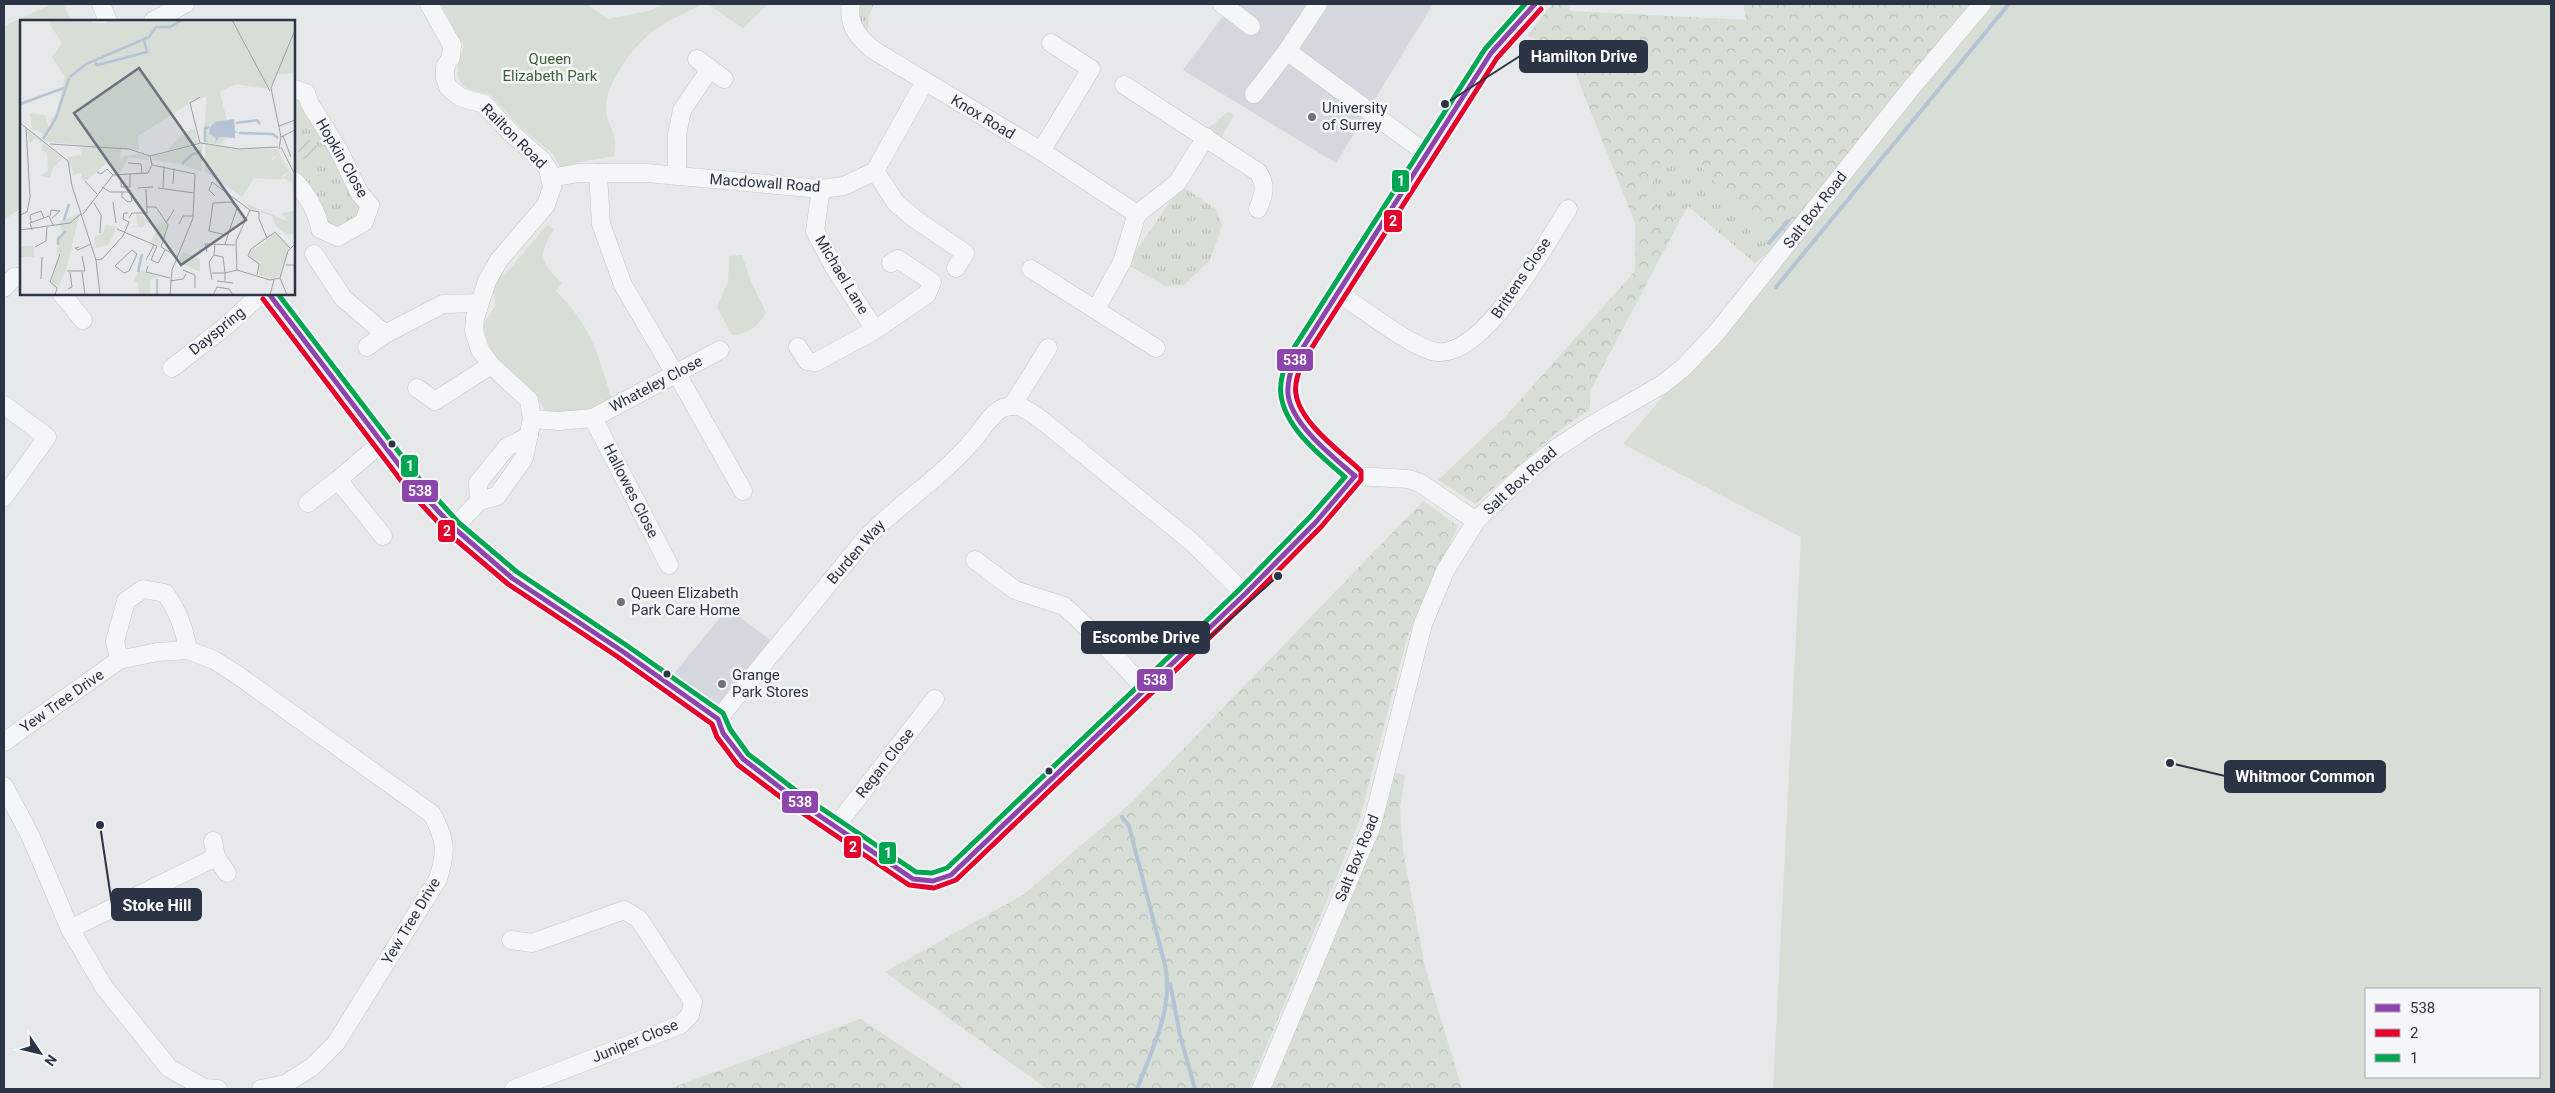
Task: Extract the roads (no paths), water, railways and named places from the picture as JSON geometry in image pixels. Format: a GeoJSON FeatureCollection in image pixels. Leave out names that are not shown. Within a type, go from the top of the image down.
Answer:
{"type":"FeatureCollection","features":[{"type":"Feature","properties":{"kind":"street"},"geometry":{"type":"LineString","coordinates":[[100,4],[108,20]]}},
{"type":"Feature","properties":{"kind":"street","name":"Railton Road"},"geometry":{"type":"LineString","coordinates":[[430,4],[452,45],[451,56],[446,67],[445,78],[448,87],[460,97],[484,104],[511,133],[542,160],[551,178]]}},
{"type":"Feature","properties":{"kind":"street","name":"Knox Road"},"geometry":{"type":"LineString","coordinates":[[851,4],[850,19],[859,39],[924,82],[1041,151],[1137,214]]}},
{"type":"Feature","properties":{"kind":"street"},"geometry":{"type":"LineString","coordinates":[[1222,4],[1251,26]]}},
{"type":"Feature","properties":{"kind":"street"},"geometry":{"type":"LineString","coordinates":[[1254,94],[1287,51],[1318,4]]}},
{"type":"Feature","properties":{"kind":"street"},"geometry":{"type":"LineString","coordinates":[[1476,520],[1420,484],[1408,479],[1355,476],[1312,435],[1297,415],[1288,396],[1290,377],[1294,360],[1491,53],[1535,4]]}},
{"type":"Feature","properties":{"kind":"street","name":"Salt Box Road"},"geometry":{"type":"LineString","coordinates":[[1261,1089],[1372,825],[1423,624],[1444,571],[1476,520],[1508,488],[1558,447],[1664,384],[1684,367],[1717,332],[1908,92],[1982,4]]}},
{"type":"Feature","properties":{"kind":"street"},"geometry":{"type":"LineString","coordinates":[[1041,151],[1090,69],[1051,43]]}},
{"type":"Feature","properties":{"kind":"street"},"geometry":{"type":"LineString","coordinates":[[1287,51],[1426,152]]}},
{"type":"Feature","properties":{"kind":"street"},"geometry":{"type":"LineString","coordinates":[[677,175],[677,135],[682,110],[710,69]]}},
{"type":"Feature","properties":{"kind":"street"},"geometry":{"type":"LineString","coordinates":[[924,82],[875,171],[896,203],[915,219],[965,253],[956,268]]}},
{"type":"Feature","properties":{"kind":"street"},"geometry":{"type":"LineString","coordinates":[[1124,85],[1258,172],[1265,183],[1264,194],[1258,209]]}},
{"type":"Feature","properties":{"kind":"street","name":"Hopkin Close"},"geometry":{"type":"LineString","coordinates":[[295,89],[306,93],[360,194],[370,205],[364,222],[338,237],[320,229],[319,219],[299,185],[295,182]]}},
{"type":"Feature","properties":{"kind":"street"},"geometry":{"type":"LineString","coordinates":[[1096,308],[1122,262],[1137,214],[1177,183],[1206,137]]}},
{"type":"Feature","properties":{"kind":"street","name":"Macdowall Road"},"geometry":{"type":"LineString","coordinates":[[551,178],[578,173],[677,175],[737,183],[821,189],[844,186],[875,171]]}},
{"type":"Feature","properties":{"kind":"street"},"geometry":{"type":"LineString","coordinates":[[598,173],[600,224],[623,284],[743,491]]}},
{"type":"Feature","properties":{"kind":"street"},"geometry":{"type":"LineString","coordinates":[[454,528],[479,501],[478,483],[508,447],[529,436],[532,418],[530,400],[491,365],[480,350],[474,331],[478,303],[499,260],[546,205],[552,188],[551,178]]}},
{"type":"Feature","properties":{"kind":"street","name":"Michael Lane"},"geometry":{"type":"LineString","coordinates":[[821,189],[815,230],[834,267],[875,330]]}},
{"type":"Feature","properties":{"kind":"street","name":"Brittens Close"},"geometry":{"type":"LineString","coordinates":[[1338,293],[1421,347],[1443,353],[1457,348],[1477,336],[1501,311],[1568,209]]}},
{"type":"Feature","properties":{"kind":"street"},"geometry":{"type":"LineString","coordinates":[[314,254],[343,298],[385,334]]}},
{"type":"Feature","properties":{"kind":"street","name":"Michael Lane"},"geometry":{"type":"LineString","coordinates":[[798,347],[807,361],[816,362],[875,330],[927,294],[932,282],[898,259],[891,264]]}},
{"type":"Feature","properties":{"kind":"street"},"geometry":{"type":"LineString","coordinates":[[1031,269],[1096,308],[1156,348]]}},
{"type":"Feature","properties":{"kind":"street"},"geometry":{"type":"LineString","coordinates":[[4,288],[14,278],[20,277]]}},
{"type":"Feature","properties":{"kind":"street"},"geometry":{"type":"LineString","coordinates":[[63,295],[83,320]]}},
{"type":"Feature","properties":{"kind":"street","name":"Dayspring"},"geometry":{"type":"LineString","coordinates":[[172,368],[226,326],[261,295]]}},
{"type":"Feature","properties":{"kind":"street"},"geometry":{"type":"LineString","coordinates":[[270,295],[416,486],[454,528],[512,578],[622,651],[718,719],[723,733],[743,759],[835,826],[913,879],[933,881],[951,875],[1244,594],[1316,522],[1355,476]]}},
{"type":"Feature","properties":{"kind":"street"},"geometry":{"type":"LineString","coordinates":[[367,347],[385,334],[443,304],[478,303]]}},
{"type":"Feature","properties":{"kind":"street"},"geometry":{"type":"LineString","coordinates":[[1048,348],[1012,406],[1026,409],[1044,422],[1193,544],[1244,594]]}},
{"type":"Feature","properties":{"kind":"street","name":"Whateley Close"},"geometry":{"type":"LineString","coordinates":[[593,418],[674,370],[720,350]]}},
{"type":"Feature","properties":{"kind":"street"},"geometry":{"type":"LineString","coordinates":[[417,388],[435,401],[491,365]]}},
{"type":"Feature","properties":{"kind":"street"},"geometry":{"type":"LineString","coordinates":[[4,405],[48,437],[4,497]]}},
{"type":"Feature","properties":{"kind":"street","name":"Burden Way"},"geometry":{"type":"LineString","coordinates":[[718,719],[866,538],[890,513],[927,484],[970,445],[1001,408],[1012,406]]}},
{"type":"Feature","properties":{"kind":"street"},"geometry":{"type":"LineString","coordinates":[[532,418],[559,421],[593,418]]}},
{"type":"Feature","properties":{"kind":"street","name":"Hallowes Close"},"geometry":{"type":"LineString","coordinates":[[593,418],[669,565]]}},
{"type":"Feature","properties":{"kind":"street"},"geometry":{"type":"LineString","coordinates":[[308,503],[382,442]]}},
{"type":"Feature","properties":{"kind":"street"},"geometry":{"type":"LineString","coordinates":[[338,480],[382,536]]}},
{"type":"Feature","properties":{"kind":"street"},"geometry":{"type":"LineString","coordinates":[[975,560],[1015,590],[1064,606],[1092,632],[1146,689]]}},
{"type":"Feature","properties":{"kind":"street","name":"Yew Tree Drive"},"geometry":{"type":"LineString","coordinates":[[119,660],[115,641],[119,619],[126,601],[142,589],[165,593],[176,608],[182,622],[188,650]]}},
{"type":"Feature","properties":{"kind":"street","name":"Yew Tree Drive"},"geometry":{"type":"LineString","coordinates":[[4,742],[119,660],[157,652],[188,650],[214,660],[236,674],[432,814],[442,834],[445,857],[438,879],[336,1043],[305,1071],[285,1084],[261,1089]]}},
{"type":"Feature","properties":{"kind":"street","name":"Regan Close"},"geometry":{"type":"LineString","coordinates":[[835,826],[935,699]]}},
{"type":"Feature","properties":{"kind":"street"},"geometry":{"type":"LineString","coordinates":[[4,786],[30,835],[70,928],[104,987],[169,1068],[204,1088],[218,1089]]}},
{"type":"Feature","properties":{"kind":"street"},"geometry":{"type":"LineString","coordinates":[[70,928],[215,848],[227,873]]}},
{"type":"Feature","properties":{"kind":"street","name":"Juniper Close"},"geometry":{"type":"LineString","coordinates":[[511,940],[532,943],[624,910],[640,919],[693,1002],[690,1015],[680,1025],[514,1089]]}},
{"type":"Feature","properties":{"kind":"waterway"},"geometry":{"type":"LineString","coordinates":[[1776,287],[2009,4]]}},
{"type":"Feature","properties":{"kind":"waterway"},"geometry":{"type":"LineString","coordinates":[[1769,243],[1788,221]]}},
{"type":"Feature","properties":{"kind":"waterway"},"geometry":{"type":"LineString","coordinates":[[1122,817],[1129,826],[1165,965],[1167,981],[1167,997],[1160,1028],[1137,1089]]}},
{"type":"Feature","properties":{"kind":"waterway"},"geometry":{"type":"LineString","coordinates":[[1168,984],[1171,988],[1180,1035],[1195,1089]]}},
{"type":"Feature","properties":{"kind":"place","name":"Hamilton Drive"},"geometry":{"type":"Point","coordinates":[1445,104]}},
{"type":"Feature","properties":{"kind":"place","name":"University of Surrey"},"geometry":{"type":"Point","coordinates":[1312,117]}},
{"type":"Feature","properties":{"kind":"place","name":"Escombe Drive"},"geometry":{"type":"Point","coordinates":[1278,576]}},
{"type":"Feature","properties":{"kind":"place","name":"Queen Elizabeth Park Care Home"},"geometry":{"type":"Point","coordinates":[621,602]}},
{"type":"Feature","properties":{"kind":"place","name":"Grange Park Stores"},"geometry":{"type":"Point","coordinates":[722,684]}},
{"type":"Feature","properties":{"kind":"place","name":"Whitmoor Common"},"geometry":{"type":"Point","coordinates":[2170,763]}},
{"type":"Feature","properties":{"kind":"place","name":"Stoke Hill"},"geometry":{"type":"Point","coordinates":[100,825]}},
{"type":"Feature","properties":{"kind":"park label","name":"Queen Elizabeth Park"},"geometry":{"type":"Point","coordinates":[550,68]}}]}
